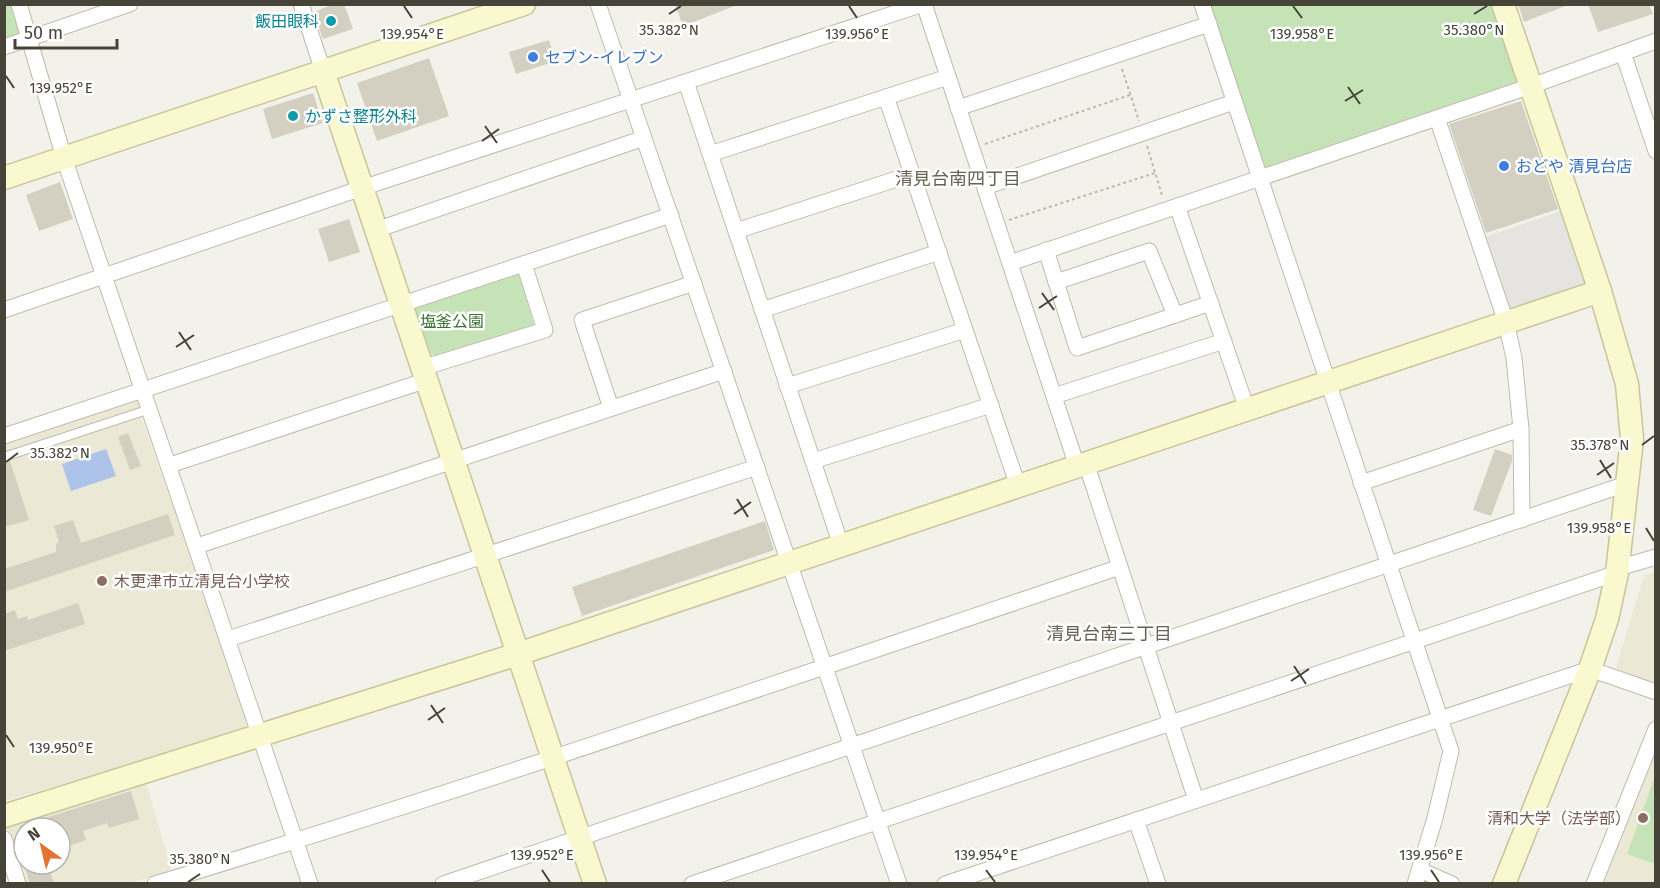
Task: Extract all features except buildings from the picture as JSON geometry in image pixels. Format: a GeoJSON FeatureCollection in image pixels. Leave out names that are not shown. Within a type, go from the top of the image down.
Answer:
{"type":"FeatureCollection","features":[{"type":"Feature","properties":{"kind":"street"},"geometry":{"type":"LineString","coordinates":[[19,4],[64,158],[145,390],[310,884]]}},
{"type":"Feature","properties":{"kind":"street"},"geometry":{"type":"LineString","coordinates":[[4,47],[130,4]]}},
{"type":"Feature","properties":{"kind":"street"},"geometry":{"type":"LineString","coordinates":[[301,4],[595,884]]}},
{"type":"Feature","properties":{"kind":"street"},"geometry":{"type":"LineString","coordinates":[[4,178],[524,4]]}},
{"type":"Feature","properties":{"kind":"street"},"geometry":{"type":"LineString","coordinates":[[598,4],[899,884]]}},
{"type":"Feature","properties":{"kind":"street"},"geometry":{"type":"LineString","coordinates":[[4,310],[362,188],[924,4],[1054,396],[1120,567],[1196,800]]}},
{"type":"Feature","properties":{"kind":"street"},"geometry":{"type":"LineString","coordinates":[[1202,4],[1451,752],[1418,877],[1452,884]]}},
{"type":"Feature","properties":{"kind":"street"},"geometry":{"type":"LineString","coordinates":[[1503,4],[1600,291],[1627,384],[1632,439],[1618,571],[1607,619],[1590,669],[1504,884]]}},
{"type":"Feature","properties":{"kind":"street"},"geometry":{"type":"LineString","coordinates":[[958,108],[1209,24]]}},
{"type":"Feature","properties":{"kind":"street"},"geometry":{"type":"LineString","coordinates":[[1010,262],[1531,86],[1656,41]]}},
{"type":"Feature","properties":{"kind":"street"},"geometry":{"type":"LineString","coordinates":[[1623,53],[1654,143]]}},
{"type":"Feature","properties":{"kind":"street"},"geometry":{"type":"LineString","coordinates":[[710,154],[948,77]]}},
{"type":"Feature","properties":{"kind":"street"},"geometry":{"type":"LineString","coordinates":[[686,82],[841,545]]}},
{"type":"Feature","properties":{"kind":"street"},"geometry":{"type":"LineString","coordinates":[[886,97],[1018,486]]}},
{"type":"Feature","properties":{"kind":"street"},"geometry":{"type":"LineString","coordinates":[[985,187],[1234,102]]}},
{"type":"Feature","properties":{"kind":"street"},"geometry":{"type":"LineString","coordinates":[[1437,118],[1506,322],[1515,358],[1521,429],[1522,519]]}},
{"type":"Feature","properties":{"kind":"street"},"geometry":{"type":"LineString","coordinates":[[376,230],[644,138]]}},
{"type":"Feature","properties":{"kind":"street"},"geometry":{"type":"LineString","coordinates":[[736,231],[912,174]]}},
{"type":"Feature","properties":{"kind":"street"},"geometry":{"type":"LineString","coordinates":[[1172,208],[1211,303],[1247,409]]}},
{"type":"Feature","properties":{"kind":"street"},"geometry":{"type":"LineString","coordinates":[[4,436],[670,215]]}},
{"type":"Feature","properties":{"kind":"street"},"geometry":{"type":"LineString","coordinates":[[1046,250],[1077,348],[1211,303]]}},
{"type":"Feature","properties":{"kind":"street"},"geometry":{"type":"LineString","coordinates":[[1056,282],[1149,251],[1175,315]]}},
{"type":"Feature","properties":{"kind":"street"},"geometry":{"type":"LineString","coordinates":[[762,310],[939,252]]}},
{"type":"Feature","properties":{"kind":"street"},"geometry":{"type":"LineString","coordinates":[[170,465],[545,330],[524,264]]}},
{"type":"Feature","properties":{"kind":"street"},"geometry":{"type":"LineString","coordinates":[[610,408],[582,320],[694,284]]}},
{"type":"Feature","properties":{"kind":"street"},"geometry":{"type":"LineString","coordinates":[[4,816],[518,654],[1600,291]]}},
{"type":"Feature","properties":{"kind":"street"},"geometry":{"type":"LineString","coordinates":[[787,386],[965,330]]}},
{"type":"Feature","properties":{"kind":"street"},"geometry":{"type":"LineString","coordinates":[[1054,396],[1224,341]]}},
{"type":"Feature","properties":{"kind":"street"},"geometry":{"type":"LineString","coordinates":[[197,546],[724,371]]}},
{"type":"Feature","properties":{"kind":"street"},"geometry":{"type":"LineString","coordinates":[[813,461],[991,405]]}},
{"type":"Feature","properties":{"kind":"street"},"geometry":{"type":"LineString","coordinates":[[1361,483],[1521,429]]}},
{"type":"Feature","properties":{"kind":"street"},"geometry":{"type":"LineString","coordinates":[[228,639],[757,467]]}},
{"type":"Feature","properties":{"kind":"street"},"geometry":{"type":"LineString","coordinates":[[443,884],[1629,483]]}},
{"type":"Feature","properties":{"kind":"street"},"geometry":{"type":"LineString","coordinates":[[701,882],[1414,642],[1656,557]]}},
{"type":"Feature","properties":{"kind":"street"},"geometry":{"type":"LineString","coordinates":[[155,884],[297,841],[553,757],[1120,567]]}},
{"type":"Feature","properties":{"kind":"street"},"geometry":{"type":"LineString","coordinates":[[945,884],[1590,669],[1656,692]]}},
{"type":"Feature","properties":{"kind":"street"},"geometry":{"type":"LineString","coordinates":[[1594,884],[1656,729]]}},
{"type":"Feature","properties":{"kind":"street"},"geometry":{"type":"LineString","coordinates":[[1136,820],[1158,884]]}},
{"type":"Feature","properties":{"kind":"street"},"geometry":{"type":"LineString","coordinates":[[4,839],[18,884]]}},
{"type":"Feature","properties":{"kind":"lane"},"geometry":{"type":"LineString","coordinates":[[4,457],[151,408]]}},
{"type":"Feature","properties":{"kind":"path"},"geometry":{"type":"LineString","coordinates":[[1118,54],[1155,173],[1172,208]]}},
{"type":"Feature","properties":{"kind":"path"},"geometry":{"type":"LineString","coordinates":[[972,149],[1130,95]]}},
{"type":"Feature","properties":{"kind":"path"},"geometry":{"type":"LineString","coordinates":[[997,224],[1155,173]]}},
{"type":"Feature","properties":{"kind":"shaded area"},"geometry":{"type":"Polygon","coordinates":[[[1561,211],[1587,284],[1508,310],[1485,237],[1561,211]]]}},
{"type":"Feature","properties":{"kind":"shaded area","name":"木更津市立清見台小学校"},"geometry":{"type":"Polygon","coordinates":[[[139,397],[142,419],[249,722],[245,729],[5,801],[4,441],[139,397]]]}},
{"type":"Feature","properties":{"kind":"shaded area"},"geometry":{"type":"Polygon","coordinates":[[[1655,572],[1655,685],[1616,668],[1644,575],[1655,572]]]}},
{"type":"Feature","properties":{"kind":"shaded area","name":"清和大学（法学部）"},"geometry":{"type":"Polygon","coordinates":[[[1655,752],[1655,883],[1604,883],[1655,752]]]}},
{"type":"Feature","properties":{"kind":"shaded area"},"geometry":{"type":"Polygon","coordinates":[[[145,780],[172,871],[130,883],[24,883],[22,876],[72,876],[72,816],[25,816],[145,780]]]}},
{"type":"Feature","properties":{"kind":"shaded area"},"geometry":{"type":"Polygon","coordinates":[[[12,820],[12,844],[5,822],[12,820]]]}},
{"type":"Feature","properties":{"kind":"green space"},"geometry":{"type":"Polygon","coordinates":[[[4,5],[11,5],[20,33],[5,38],[4,5]]]}},
{"type":"Feature","properties":{"kind":"green space"},"geometry":{"type":"Polygon","coordinates":[[[1207,5],[1498,5],[1526,83],[1263,171],[1207,5]]]}},
{"type":"Feature","properties":{"kind":"green space","name":"塩釜公園"},"geometry":{"type":"Polygon","coordinates":[[[515,271],[519,274],[534,325],[437,357],[431,354],[414,307],[515,271]]]}},
{"type":"Feature","properties":{"kind":"green space"},"geometry":{"type":"Polygon","coordinates":[[[1655,776],[1655,864],[1627,854],[1655,776]]]}},
{"type":"Feature","properties":{"kind":"water"},"geometry":{"type":"Polygon","coordinates":[[[106,449],[116,476],[71,491],[62,464],[106,449]]]}},
{"type":"Feature","properties":{"kind":"place","name":"飯田眼科"},"geometry":{"type":"Point","coordinates":[331,21]}},
{"type":"Feature","properties":{"kind":"place","name":"セブン-イレブン"},"geometry":{"type":"Point","coordinates":[533,57]}},
{"type":"Feature","properties":{"kind":"place","name":"かずさ整形外科"},"geometry":{"type":"Point","coordinates":[293,116]}},
{"type":"Feature","properties":{"kind":"place","name":"おどや 清見台店"},"geometry":{"type":"Point","coordinates":[1504,166]}},
{"type":"Feature","properties":{"kind":"place","name":"木更津市立清見台小学校"},"geometry":{"type":"Point","coordinates":[102,581]}},
{"type":"Feature","properties":{"kind":"place","name":"清和大学（法学部）"},"geometry":{"type":"Point","coordinates":[1643,818]}},
{"type":"Feature","properties":{"kind":"district","name":"清見台南四丁目"},"geometry":{"type":"Point","coordinates":[958,179]}},
{"type":"Feature","properties":{"kind":"district","name":"清見台南三丁目"},"geometry":{"type":"Point","coordinates":[1109,634]}}]}
